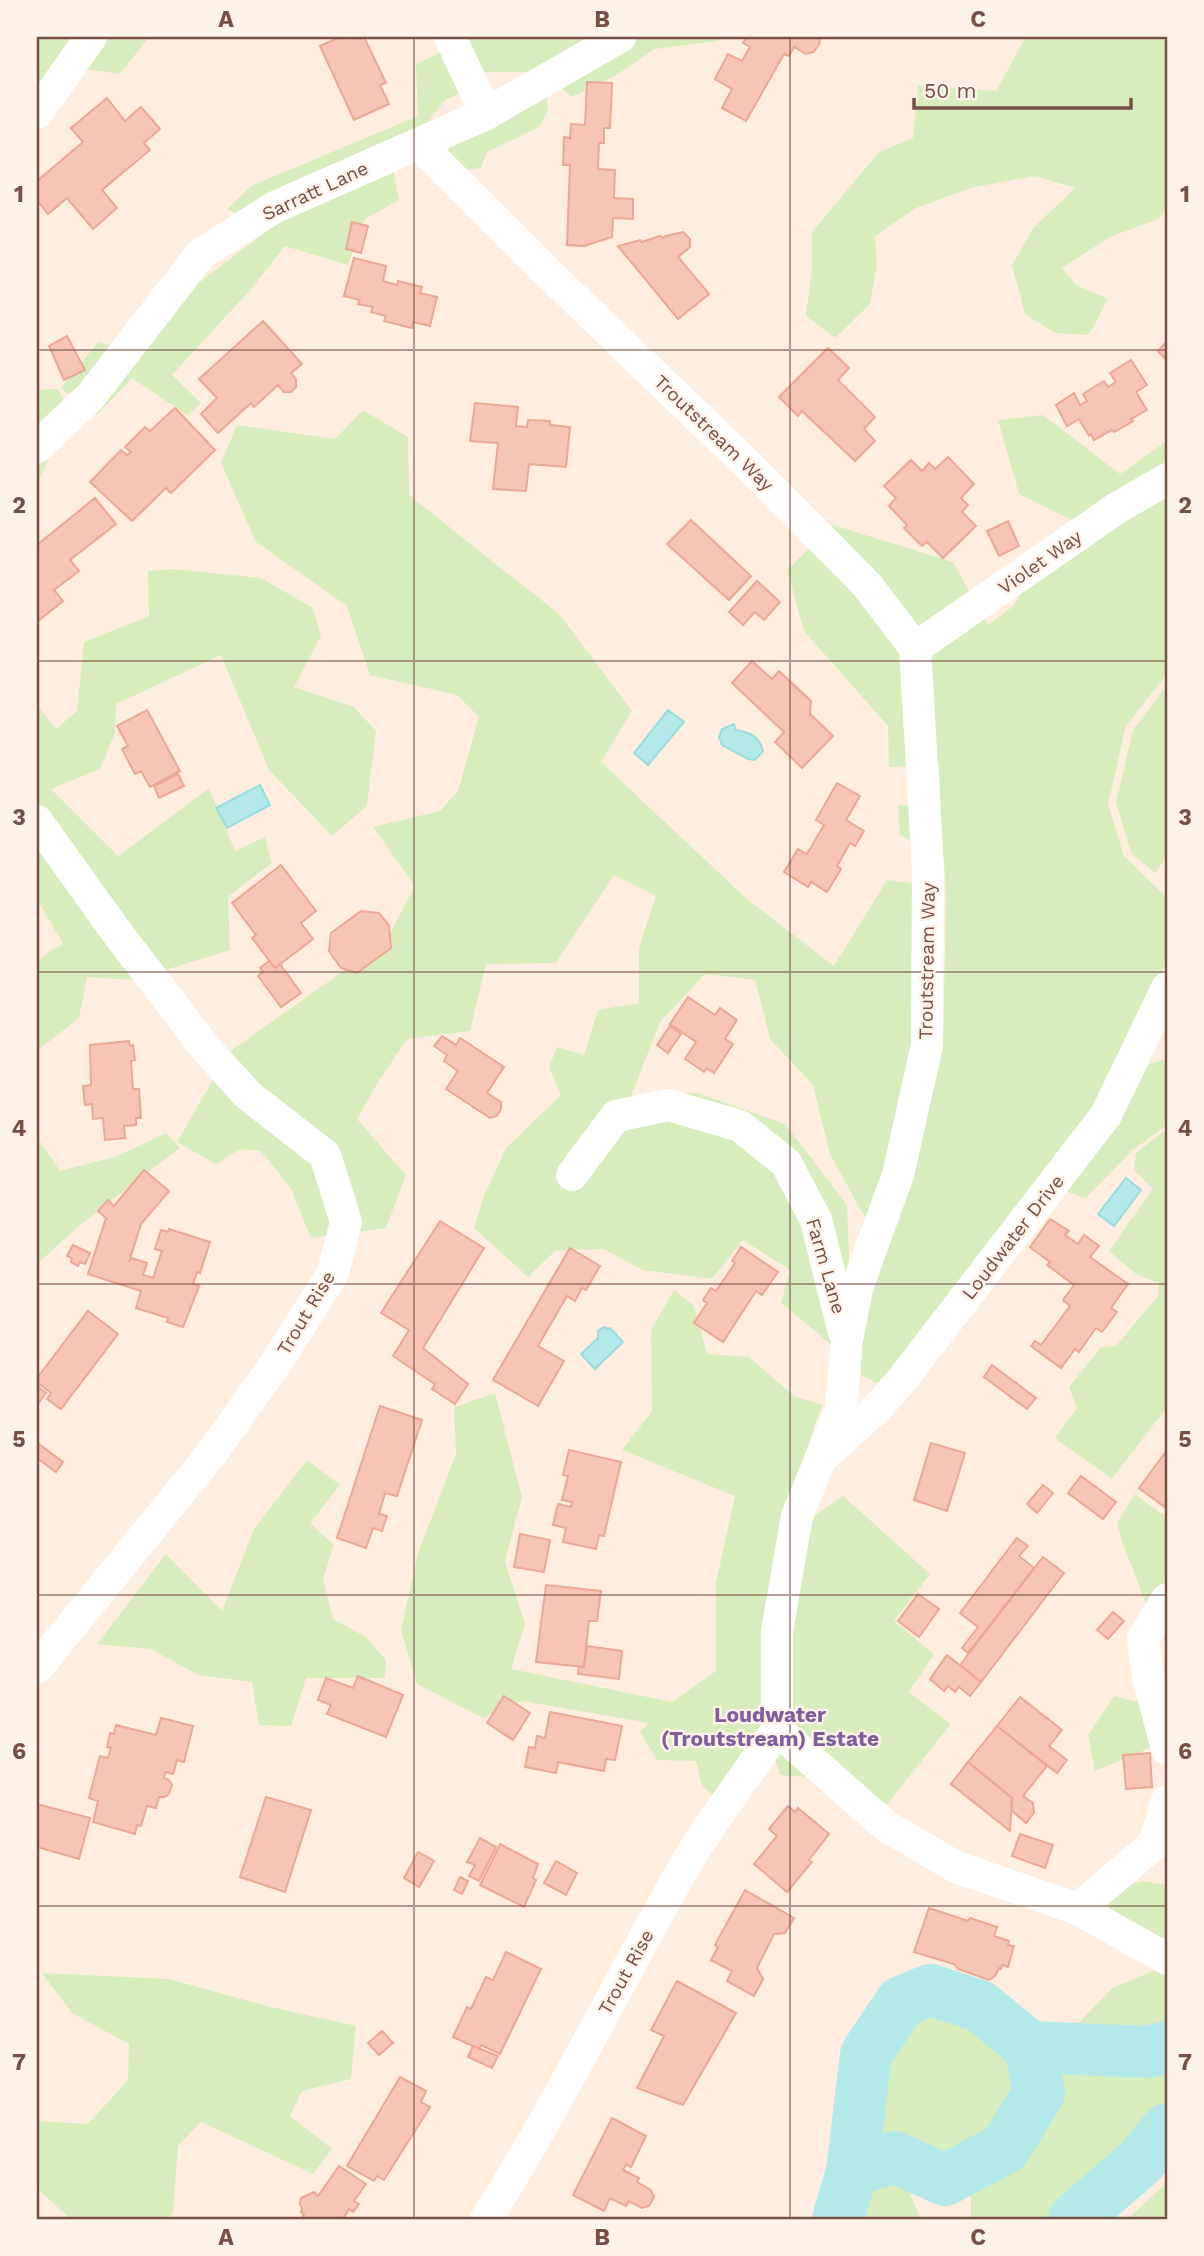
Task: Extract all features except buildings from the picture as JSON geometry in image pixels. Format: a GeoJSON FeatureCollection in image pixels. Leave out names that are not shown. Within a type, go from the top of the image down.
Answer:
{"type":"FeatureCollection","features":[{"type":"Feature","properties":{"kind":"street"},"geometry":{"type":"LineString","coordinates":[[37,113],[91,37]]}},
{"type":"Feature","properties":{"kind":"street"},"geometry":{"type":"LineString","coordinates":[[450,37],[486,114]]}},
{"type":"Feature","properties":{"kind":"street","name":"Sarratt Lane"},"geometry":{"type":"LineString","coordinates":[[37,447],[90,397],[200,256],[274,208],[486,114],[620,37]]}},
{"type":"Feature","properties":{"kind":"street","name":"Troutstream Way"},"geometry":{"type":"LineString","coordinates":[[420,145],[867,585],[915,648],[928,869],[927,1045],[898,1175],[858,1284],[846,1340],[841,1409],[797,1516],[777,1631],[777,1730]]}},
{"type":"Feature","properties":{"kind":"street","name":"Violet Way"},"geometry":{"type":"LineString","coordinates":[[915,648],[1117,508],[1167,479]]}},
{"type":"Feature","properties":{"kind":"street","name":"Trout Rise"},"geometry":{"type":"LineString","coordinates":[[37,821],[118,934],[208,1051],[248,1095],[325,1155],[346,1222],[333,1273],[278,1360],[212,1453],[37,1668]]}},
{"type":"Feature","properties":{"kind":"street","name":"Loudwater Drive"},"geometry":{"type":"LineString","coordinates":[[820,1459],[901,1381],[1106,1115],[1167,988]]}},
{"type":"Feature","properties":{"kind":"street","name":"Farm Lane"},"geometry":{"type":"LineString","coordinates":[[572,1175],[616,1116],[668,1105],[740,1126],[786,1163],[816,1220],[846,1340]]}},
{"type":"Feature","properties":{"kind":"street"},"geometry":{"type":"LineString","coordinates":[[1167,1599],[1143,1639],[1148,1677],[1167,1749]]}},
{"type":"Feature","properties":{"kind":"street"},"geometry":{"type":"LineString","coordinates":[[777,1730],[886,1826],[956,1867],[1078,1909],[1167,1959]]}},
{"type":"Feature","properties":{"kind":"street","name":"Trout Rise"},"geometry":{"type":"LineString","coordinates":[[486,2219],[527,2155],[607,2004],[686,1864],[777,1730]]}},
{"type":"Feature","properties":{"kind":"street"},"geometry":{"type":"LineString","coordinates":[[1078,1909],[1154,1844],[1167,1801]]}},
{"type":"Feature","properties":{"kind":"green space"},"geometry":{"type":"Polygon","coordinates":[[[37,37],[149,37],[120,74],[79,68],[37,129],[37,37]]]}},
{"type":"Feature","properties":{"kind":"green space"},"geometry":{"type":"Polygon","coordinates":[[[463,37],[727,37],[717,41],[655,49],[618,74],[572,97],[539,72],[479,72],[463,37]]]}},
{"type":"Feature","properties":{"kind":"green space"},"geometry":{"type":"Polygon","coordinates":[[[1026,37],[1167,37],[1167,209],[1158,219],[1110,237],[1062,268],[1076,285],[1108,299],[1089,335],[1055,333],[1025,314],[1012,265],[1034,227],[1075,188],[1035,176],[974,187],[916,208],[875,236],[877,264],[870,304],[835,338],[806,316],[812,269],[812,232],[878,153],[913,138],[918,86],[996,91],[1026,37]]]}},
{"type":"Feature","properties":{"kind":"green space"},"geometry":{"type":"Polygon","coordinates":[[[448,49],[467,91],[445,100],[393,169],[399,200],[365,219],[348,265],[285,246],[252,288],[172,375],[201,403],[187,415],[132,378],[97,415],[61,388],[98,342],[136,352],[192,288],[268,230],[227,209],[251,186],[418,116],[416,64],[448,49]]]}},
{"type":"Feature","properties":{"kind":"green space"},"geometry":{"type":"Polygon","coordinates":[[[546,88],[548,111],[539,127],[487,152],[481,168],[459,171],[448,153],[453,134],[546,88]]]}},
{"type":"Feature","properties":{"kind":"green space"},"geometry":{"type":"Polygon","coordinates":[[[58,389],[68,407],[37,483],[37,390],[58,389]]]}},
{"type":"Feature","properties":{"kind":"green space"},"geometry":{"type":"Polygon","coordinates":[[[363,410],[408,437],[409,495],[559,614],[632,711],[601,762],[748,900],[834,966],[887,880],[919,884],[917,1044],[869,1225],[830,1154],[813,1085],[770,1039],[755,980],[705,974],[660,1022],[631,1096],[698,1093],[785,1124],[847,1205],[850,1278],[833,1346],[781,1303],[790,1270],[743,1240],[712,1279],[643,1270],[603,1249],[555,1251],[528,1277],[474,1228],[484,1196],[506,1148],[561,1095],[549,1067],[557,1047],[584,1055],[598,1010],[639,1003],[639,948],[656,896],[614,875],[556,963],[486,964],[470,1031],[407,1039],[377,1084],[357,1119],[406,1175],[386,1228],[311,1238],[291,1189],[261,1151],[240,1149],[216,1164],[177,1142],[229,1052],[386,941],[415,886],[373,827],[440,811],[458,791],[479,717],[457,695],[370,675],[347,606],[256,542],[221,463],[237,425],[335,439],[363,410]]]}},
{"type":"Feature","properties":{"kind":"green space"},"geometry":{"type":"Polygon","coordinates":[[[1043,415],[1120,474],[1167,441],[1167,674],[1126,726],[1108,804],[1124,856],[1167,898],[1167,961],[1097,1111],[893,1373],[877,1383],[861,1375],[858,1343],[912,1181],[943,1048],[946,899],[944,859],[900,835],[898,805],[941,807],[939,765],[889,767],[888,726],[804,631],[787,570],[833,525],[953,562],[988,625],[1012,607],[1072,520],[1019,494],[998,420],[1043,415]]]}},
{"type":"Feature","properties":{"kind":"green space"},"geometry":{"type":"Polygon","coordinates":[[[173,569],[261,578],[313,608],[321,636],[294,687],[354,707],[376,731],[367,806],[332,836],[269,770],[221,655],[116,704],[115,733],[100,769],[51,789],[118,856],[209,788],[235,851],[265,837],[272,863],[228,897],[230,950],[133,980],[87,977],[79,1018],[37,1051],[37,961],[63,943],[37,900],[37,705],[56,729],[77,711],[84,642],[149,616],[148,571],[173,569]]]}},
{"type":"Feature","properties":{"kind":"green space"},"geometry":{"type":"Polygon","coordinates":[[[1167,685],[1167,857],[1155,873],[1131,853],[1116,802],[1133,730],[1167,685]]]}},
{"type":"Feature","properties":{"kind":"green space"},"geometry":{"type":"Polygon","coordinates":[[[1167,1059],[1167,1129],[1164,1127],[1132,1151],[1086,1198],[1055,1188],[1137,1067],[1167,1059]]]}},
{"type":"Feature","properties":{"kind":"green space"},"geometry":{"type":"Polygon","coordinates":[[[1164,1131],[1167,1133],[1167,1407],[1112,1479],[1055,1438],[1077,1408],[1069,1387],[1101,1347],[1116,1346],[1158,1296],[1159,1283],[1136,1274],[1109,1251],[1153,1189],[1134,1170],[1136,1153],[1164,1131]]]}},
{"type":"Feature","properties":{"kind":"green space"},"geometry":{"type":"Polygon","coordinates":[[[166,1133],[180,1148],[81,1224],[37,1264],[37,1137],[60,1171],[115,1157],[166,1133]]]}},
{"type":"Feature","properties":{"kind":"green space"},"geometry":{"type":"Polygon","coordinates":[[[674,1290],[694,1306],[707,1354],[749,1357],[794,1396],[822,1405],[786,1508],[805,1527],[817,1514],[843,1496],[930,1574],[894,1621],[934,1654],[909,1692],[951,1724],[885,1807],[850,1781],[780,1775],[765,1727],[717,1799],[702,1786],[696,1761],[657,1760],[640,1732],[649,1723],[522,1701],[483,1718],[417,1684],[401,1630],[418,1553],[456,1454],[454,1407],[495,1393],[522,1497],[505,1562],[525,1624],[511,1669],[672,1702],[716,1671],[716,1583],[735,1496],[622,1450],[652,1411],[651,1330],[674,1290]]]}},
{"type":"Feature","properties":{"kind":"green space"},"geometry":{"type":"Polygon","coordinates":[[[307,1460],[340,1485],[310,1523],[334,1545],[323,1579],[333,1619],[366,1637],[386,1660],[385,1678],[306,1678],[291,1726],[259,1725],[252,1682],[198,1675],[151,1649],[97,1644],[166,1554],[222,1611],[254,1529],[307,1460]]]}},
{"type":"Feature","properties":{"kind":"green space"},"geometry":{"type":"Polygon","coordinates":[[[1135,1494],[1160,1513],[1167,1515],[1167,1624],[1148,1609],[1117,1523],[1135,1494]]]}},
{"type":"Feature","properties":{"kind":"green space"},"geometry":{"type":"Polygon","coordinates":[[[1114,1696],[1134,1701],[1161,1698],[1161,1746],[1095,1771],[1088,1735],[1114,1696]]]}},
{"type":"Feature","properties":{"kind":"green space"},"geometry":{"type":"Polygon","coordinates":[[[1143,1881],[1167,1885],[1167,1967],[1098,1909],[1110,1891],[1143,1881]]]}},
{"type":"Feature","properties":{"kind":"green space"},"geometry":{"type":"Polygon","coordinates":[[[1160,1968],[1167,1972],[1167,2103],[1139,2138],[1051,2219],[971,2219],[971,2178],[1023,2152],[1054,2093],[1046,2057],[1112,1988],[1160,1968]]]}},
{"type":"Feature","properties":{"kind":"green space"},"geometry":{"type":"Polygon","coordinates":[[[42,1973],[169,1979],[271,2007],[356,2026],[351,2079],[302,2091],[290,2116],[332,2149],[313,2174],[201,2122],[178,2146],[173,2214],[167,2219],[71,2219],[37,2189],[37,2121],[88,2124],[128,2080],[129,2044],[72,2013],[42,1973]]]}},
{"type":"Feature","properties":{"kind":"green space"},"geometry":{"type":"Polygon","coordinates":[[[929,2003],[979,2017],[1018,2052],[1028,2096],[997,2140],[959,2162],[933,2160],[890,2142],[866,2145],[867,2097],[886,2045],[909,2014],[929,2003]]]}},
{"type":"Feature","properties":{"kind":"green space"},"geometry":{"type":"Polygon","coordinates":[[[860,2181],[906,2185],[921,2219],[850,2219],[860,2181]]]}},
{"type":"Feature","properties":{"kind":"green space"},"geometry":{"type":"Polygon","coordinates":[[[1167,2182],[1167,2219],[1128,2219],[1167,2182]]]}},
{"type":"Feature","properties":{"kind":"water"},"geometry":{"type":"Polygon","coordinates":[[[668,710],[684,722],[648,765],[634,753],[668,710]]]}},
{"type":"Feature","properties":{"kind":"water"},"geometry":{"type":"Polygon","coordinates":[[[734,724],[736,730],[750,734],[759,742],[763,751],[755,760],[722,745],[719,737],[722,729],[734,724]]]}},
{"type":"Feature","properties":{"kind":"water"},"geometry":{"type":"Polygon","coordinates":[[[260,785],[270,805],[227,828],[216,808],[260,785]]]}},
{"type":"Feature","properties":{"kind":"water"},"geometry":{"type":"Polygon","coordinates":[[[1126,1178],[1141,1190],[1114,1226],[1098,1214],[1126,1178]]]}},
{"type":"Feature","properties":{"kind":"water"},"geometry":{"type":"Polygon","coordinates":[[[604,1327],[610,1328],[623,1342],[595,1369],[581,1354],[598,1338],[598,1331],[604,1327]]]}},
{"type":"Feature","properties":{"kind":"waterway"},"geometry":{"type":"LineString","coordinates":[[838,2219],[852,2171],[866,2054],[901,2002],[930,1990],[980,2006],[1030,2047],[1148,2052],[1167,2047]]}},
{"type":"Feature","properties":{"kind":"waterway"},"geometry":{"type":"LineString","coordinates":[[852,2171],[894,2157],[945,2180],[1005,2148],[1039,2093],[1030,2047]]}},
{"type":"Feature","properties":{"kind":"waterway"},"geometry":{"type":"LineString","coordinates":[[1074,2219],[1140,2162],[1167,2129]]}},
{"type":"Feature","properties":{"kind":"district","name":"Loudwater (Troutstream) Estate"},"geometry":{"type":"Point","coordinates":[770,1726]}}]}
